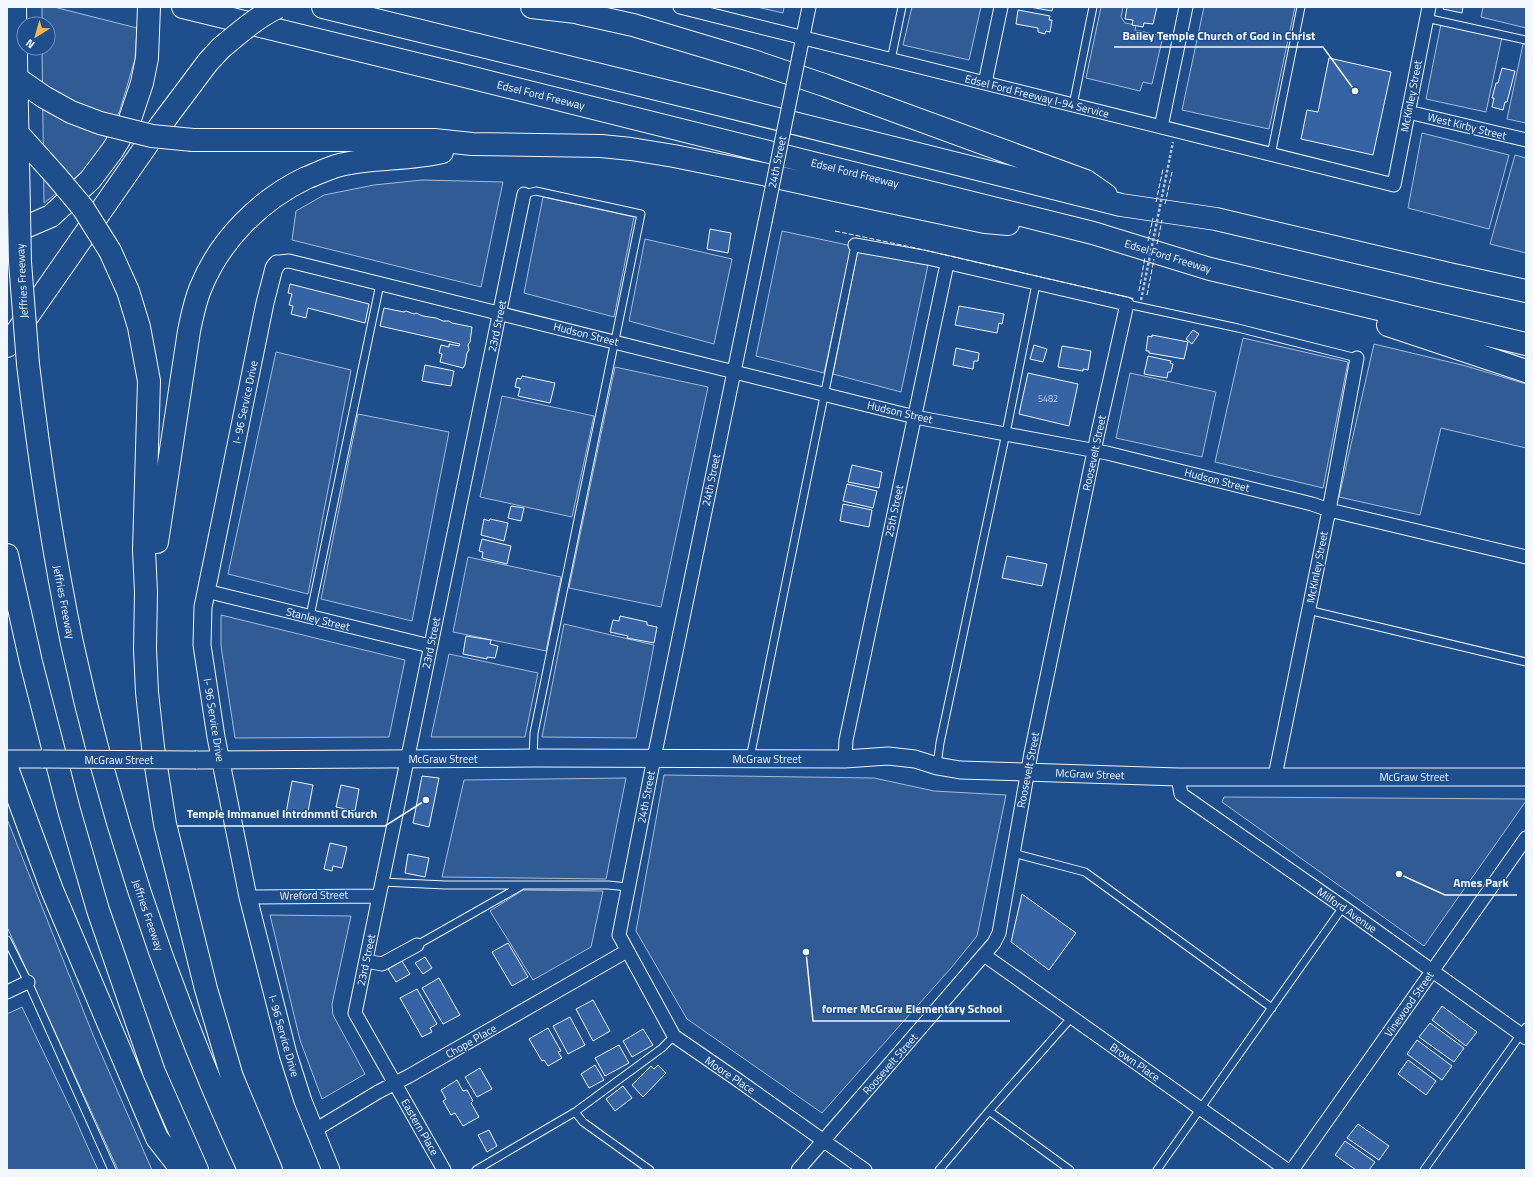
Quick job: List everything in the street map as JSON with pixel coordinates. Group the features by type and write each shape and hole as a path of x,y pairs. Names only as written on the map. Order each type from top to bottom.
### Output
{"highway":[{"name":"Jeffries Freeway","path":"15,7 20,262 28,364 39,455 55,554 72,644 119,827 152,930 196,1045 249,1170"},
{"path":"7,235 51,216 90,180 112,151 128,125 142,83 147,58 149,7"},
{"name":"Edsel Ford Freeway","path":"183,7 476,78 1093,233 1210,269 1526,344"},
{"path":"7,346 160,126 208,62 221,48 246,27 278,7"},
{"path":"323,7 1121,205 1216,220 1449,274 1526,290"},
{"path":"532,7 571,10 633,25 750,60 824,85 1086,181 1121,205"},
{"path":"7,72 44,97 71,112 100,123 152,136 193,140 434,140 472,144 601,146 631,149 758,173 985,222 1093,233"},
{"path":"7,121 83,208 110,250 128,291 139,327 149,381 144,550 147,692 153,747 165,824 206,989 232,1077 271,1170"},
{"path":"146,592 156,552 193,310 201,288 219,254 245,221 288,186 338,165 368,160 430,154 472,144"},
{"path":"1210,269 1344,310 1526,371"},
{"path":"1449,274 1526,276"},
{"path":"7,555 31,662 69,810 98,910 154,1072 197,1170"},
{"path":"7,768 52,890 157,1138 182,1170"}],"street":[{"name":"Edsel Ford Freeway I-94 Service","path":"683,7 1394,185"},
{"name":"24th Street","path":"627,951 619,934 628,887 809,7"},
{"path":"985,83 1001,7"},
{"path":"1161,127 1186,7"},
{"name":"McKinley Street","path":"1394,185 1428,12"},
{"name":"West Kirby Street","path":"1408,112 1526,140"},
{"name":"23rd Street","path":"395,1083 355,1013 524,194"},
{"path":"855,245 928,258 947,264 1126,304"},
{"name":"Hudson Street","path":"277,264 280,262 289,261 916,417 1094,450 1312,504 1329,510 1526,557"},
{"name":"I- 96 Service Drive","path":"277,264 274,268 265,303 206,591 203,607 202,645 220,760 248,897 288,1054 331,1170"},
{"name":"25th Street","path":"845,759 846,740 910,433 916,417 947,264"},
{"name":"Roosevelt Street","path":"798,1170 994,944 999,934 1028,771 1094,450 1126,304"},
{"name":"McKinley Street","path":"1275,776 1329,510 1357,358"},
{"name":"Stanley Street","path":"206,591 430,646"},
{"name":"McGraw Street","path":"7,759 845,759 888,756 915,759 937,766 960,770 1178,777 1526,777"},
{"name":"Milford Avenue","path":"1178,777 1181,794 1524,1033"},
{"name":"Vinewood Street","path":"1292,1170 1526,838"},
{"name":"Wreford Street","path":"248,897 379,896"},
{"path":"366,961 382,964 417,945"},
{"name":"Moore Place","path":"627,951 674,1036 865,1170"},
{"name":"Chope Place","path":"315,1130 378,1092 627,951"},
{"name":"Brown Place","path":"984,955 1287,1170"},
{"path":"7,992 28,982"},
{"name":"Eastern Place","path":"395,1083 444,1170"}],"lane":[{"path":"891,60 902,7"},
{"path":"1073,105 1093,7"},
{"path":"1271,155 1301,7"},
{"path":"1428,12 1526,40"},
{"path":"524,194 536,191 641,214 534,732 533,758"},
{"path":"750,758 855,245"},
{"path":"310,616 380,284"},
{"path":"937,766 940,743 1036,284"},
{"path":"1126,304 1238,328 1357,358"},
{"path":"1308,610 1526,662"},
{"path":"1013,853 1085,872 1272,1008"},
{"path":"382,882 523,886 608,885 628,887"},
{"path":"417,945 523,886"},
{"path":"1158,1170 1343,907"},
{"path":"7,940 28,982 112,1170"},
{"path":"939,1170 1072,1017"},
{"path":"1424,1170 1524,1033"},
{"path":"476,1170 576,1112 662,1048 674,1036"},
{"path":"989,1111 1070,1170"},
{"path":"576,1112 583,1122 650,1170"}],"path":[{"path":"1141,300 1173,142"}],"shaded area":[{"path":"42,7 54,7 137,28 135,59 120,110 106,140 86,168 75,179 44,203 42,56 56,56 56,16 42,16"},
{"path":"757,7 784,7 783,13"},
{"path":"912,7 981,7 969,60 903,45"},
{"path":"1101,7 1123,7 1121,17 1125,23 1136,25 1135,30 1163,36 1152,84 1143,82 1140,91 1086,78"},
{"path":"1204,7 1295,7 1269,129 1182,110"},
{"path":"1483,7 1526,7 1526,28 1481,17"},
{"path":"1441,24 1502,37 1486,112 1426,99"},
{"path":"1523,44 1526,44 1526,123 1507,119"},
{"path":"1422,133 1509,155 1489,229 1408,208"},
{"path":"1515,155 1526,158 1526,253 1490,244"},
{"path":"422,180 503,182 481,287 292,240 296,211 324,195 374,185"},
{"path":"543,197 634,217 614,317 524,293"},
{"path":"782,231 852,246 824,373 756,356"},
{"path":"645,239 732,259 714,344 629,321"},
{"path":"858,250 928,265 901,392 833,374"},
{"path":"1243,338 1348,362 1323,488 1215,462"},
{"path":"1374,344 1466,366 1526,384 1526,448 1441,428 1420,515 1339,497"},
{"path":"276,352 351,370 308,594 228,574"},
{"path":"615,367 708,387 661,607 569,588"},
{"path":"1130,373 1216,392 1202,457 1116,438"},
{"path":"502,396 594,416 572,517 480,497"},
{"path":"358,414 449,432 412,621 321,599"},
{"path":"468,557 561,577 546,651 453,632"},
{"path":"221,615 405,660 389,737 235,738 221,646"},
{"path":"564,624 654,645 636,738 542,737"},
{"path":"449,654 538,673 525,737 431,737"},
{"path":"664,775 874,778 934,791 1006,795 977,936 951,968 822,1113 687,1019 636,931"},
{"path":"626,778 606,879 442,877 464,780"},
{"path":"1224,797 1526,799 1526,801 1424,946 1222,802"},
{"path":"7,819 93,1035 152,1170 118,1170 7,927"},
{"path":"523,890 603,891 591,947 533,980 490,911"},
{"path":"270,915 351,916 332,1004 333,1015 365,1074 322,1099 300,1040"},
{"path":"22,1007 98,1170 7,1170 7,1014"}],"building":[{"path":"1030,7 1053,7 1052,11"},
{"path":"1127,7 1157,7 1153,24 1144,23 1143,27 1132,25 1133,20 1125,19"},
{"path":"1444,7 1463,7 1462,13 1443,9"},
{"path":"1018,10 1050,16 1049,20 1052,20 1050,32 1046,31 1045,34 1038,32 1038,28 1016,24"},
{"path":"1329,58 1391,72 1373,155 1301,139 1307,110 1318,112"},
{"path":"1502,68 1515,71 1507,102 1505,102 1503,110 1492,107 1494,98 1492,98"},
{"path":"710,229 731,233 728,253 707,249"},
{"path":"290,284 369,304 365,323 308,308 306,318 291,314 293,306 289,305 292,294 288,293"},
{"path":"959,306 1004,314 1002,324 999,323 997,333 955,325"},
{"path":"384,308 404,312 406,311 414,314 416,313 443,321 449,321 472,327 470,342 468,345 469,350 463,368 440,362 442,354 439,353 441,345 449,347 449,344 459,346 460,344 380,326"},
{"path":"1193,330 1199,334 1192,344 1186,339"},
{"path":"1152,335 1188,342 1184,359 1149,353 1149,351 1146,351 1148,336 1152,337"},
{"path":"1034,345 1047,349 1043,362 1030,359"},
{"path":"1062,346 1091,351 1088,370 1083,369 1083,371 1058,367"},
{"path":"956,348 979,353 978,361 974,361 973,369 953,365"},
{"path":"1148,356 1171,361 1170,363 1173,364 1171,372 1168,372 1167,378 1144,374"},
{"path":"425,365 454,371 451,386 422,381"},
{"path":"1028,373 1078,384 1069,426 1019,414"},
{"path":"522,376 555,383 550,403 518,396 520,388 515,387 517,378 521,379"},
{"path":"852,465 882,472 879,488 848,482"},
{"path":"847,484 877,491 873,508 843,501"},
{"path":"843,504 872,510 869,527 840,521"},
{"path":"511,506 524,508 521,521 508,518"},
{"path":"484,519 508,523 504,541 481,535"},
{"path":"482,539 511,546 507,564 482,558 483,552 479,551"},
{"path":"1007,556 1047,564 1042,586 1002,578"},
{"path":"620,616 647,622 647,625 657,627 654,643 627,638 628,636 610,632 613,620 619,621"},
{"path":"466,636 491,640 490,644 498,646 495,658 487,657 487,659 463,654"},
{"path":"422,776 439,778 429,827 413,823"},
{"path":"292,781 313,785 307,817 286,813"},
{"path":"341,785 359,789 355,811 336,807"},
{"path":"330,843 347,847 342,868 333,866 332,871 324,869"},
{"path":"408,854 429,858 425,877 405,873"},
{"path":"1022,894 1076,933 1049,970 1011,942"},
{"path":"508,943 528,977 512,986 492,952"},
{"path":"425,957 432,968 423,974 415,963"},
{"path":"402,961 410,974 396,982 388,969"},
{"path":"439,978 460,1015 443,1024 422,988"},
{"path":"417,989 437,1024 430,1028 432,1032 422,1037 400,998"},
{"path":"593,1000 610,1031 593,1041 576,1009"},
{"path":"1442,1006 1477,1032 1466,1046 1432,1020"},
{"path":"570,1017 585,1045 568,1054 553,1026"},
{"path":"1430,1023 1464,1048 1454,1062 1419,1037"},
{"path":"548,1028 561,1051 558,1052 562,1058 548,1066 544,1060 542,1061 529,1039"},
{"path":"643,1029 653,1045 632,1057 623,1041"},
{"path":"1417,1040 1452,1066 1442,1080 1407,1054"},
{"path":"619,1045 629,1063 605,1076 595,1058"},
{"path":"1408,1060 1436,1081 1426,1095 1398,1074"},
{"path":"595,1065 604,1080 589,1088 581,1074"},
{"path":"658,1065 666,1073 643,1097 632,1085 651,1066 654,1069"},
{"path":"480,1068 492,1089 477,1097 465,1077"},
{"path":"457,1080 463,1091 467,1090 473,1101 471,1103 479,1117 463,1126 455,1113 451,1115 443,1101 446,1099 441,1090"},
{"path":"623,1086 632,1098 615,1111 606,1099"},
{"path":"1358,1124 1389,1146 1379,1160 1347,1138"},
{"path":"489,1130 497,1146 487,1152 478,1135"},
{"path":"1345,1141 1375,1162 1369,1170 1356,1170 1335,1155"}],"fence":[{"path":"1156,202 1163,169"},
{"path":"1165,204 1172,172"},
{"path":"1148,241 1153,218"},
{"path":"1157,244 1162,220"},
{"path":"835,231 1135,299"},
{"path":"1139,291 1145,257"},
{"path":"1147,295 1154,259"}],"place":[{"name":"Bailey Temple Church of God in Christ","path":"1355,91"},
{"name":"Temple Immanuel Intrdnmntl Church","path":"426,800"},
{"name":"Ames Park","path":"1399,874"},
{"name":"former McGraw Elementary School","path":"806,952"}]}
